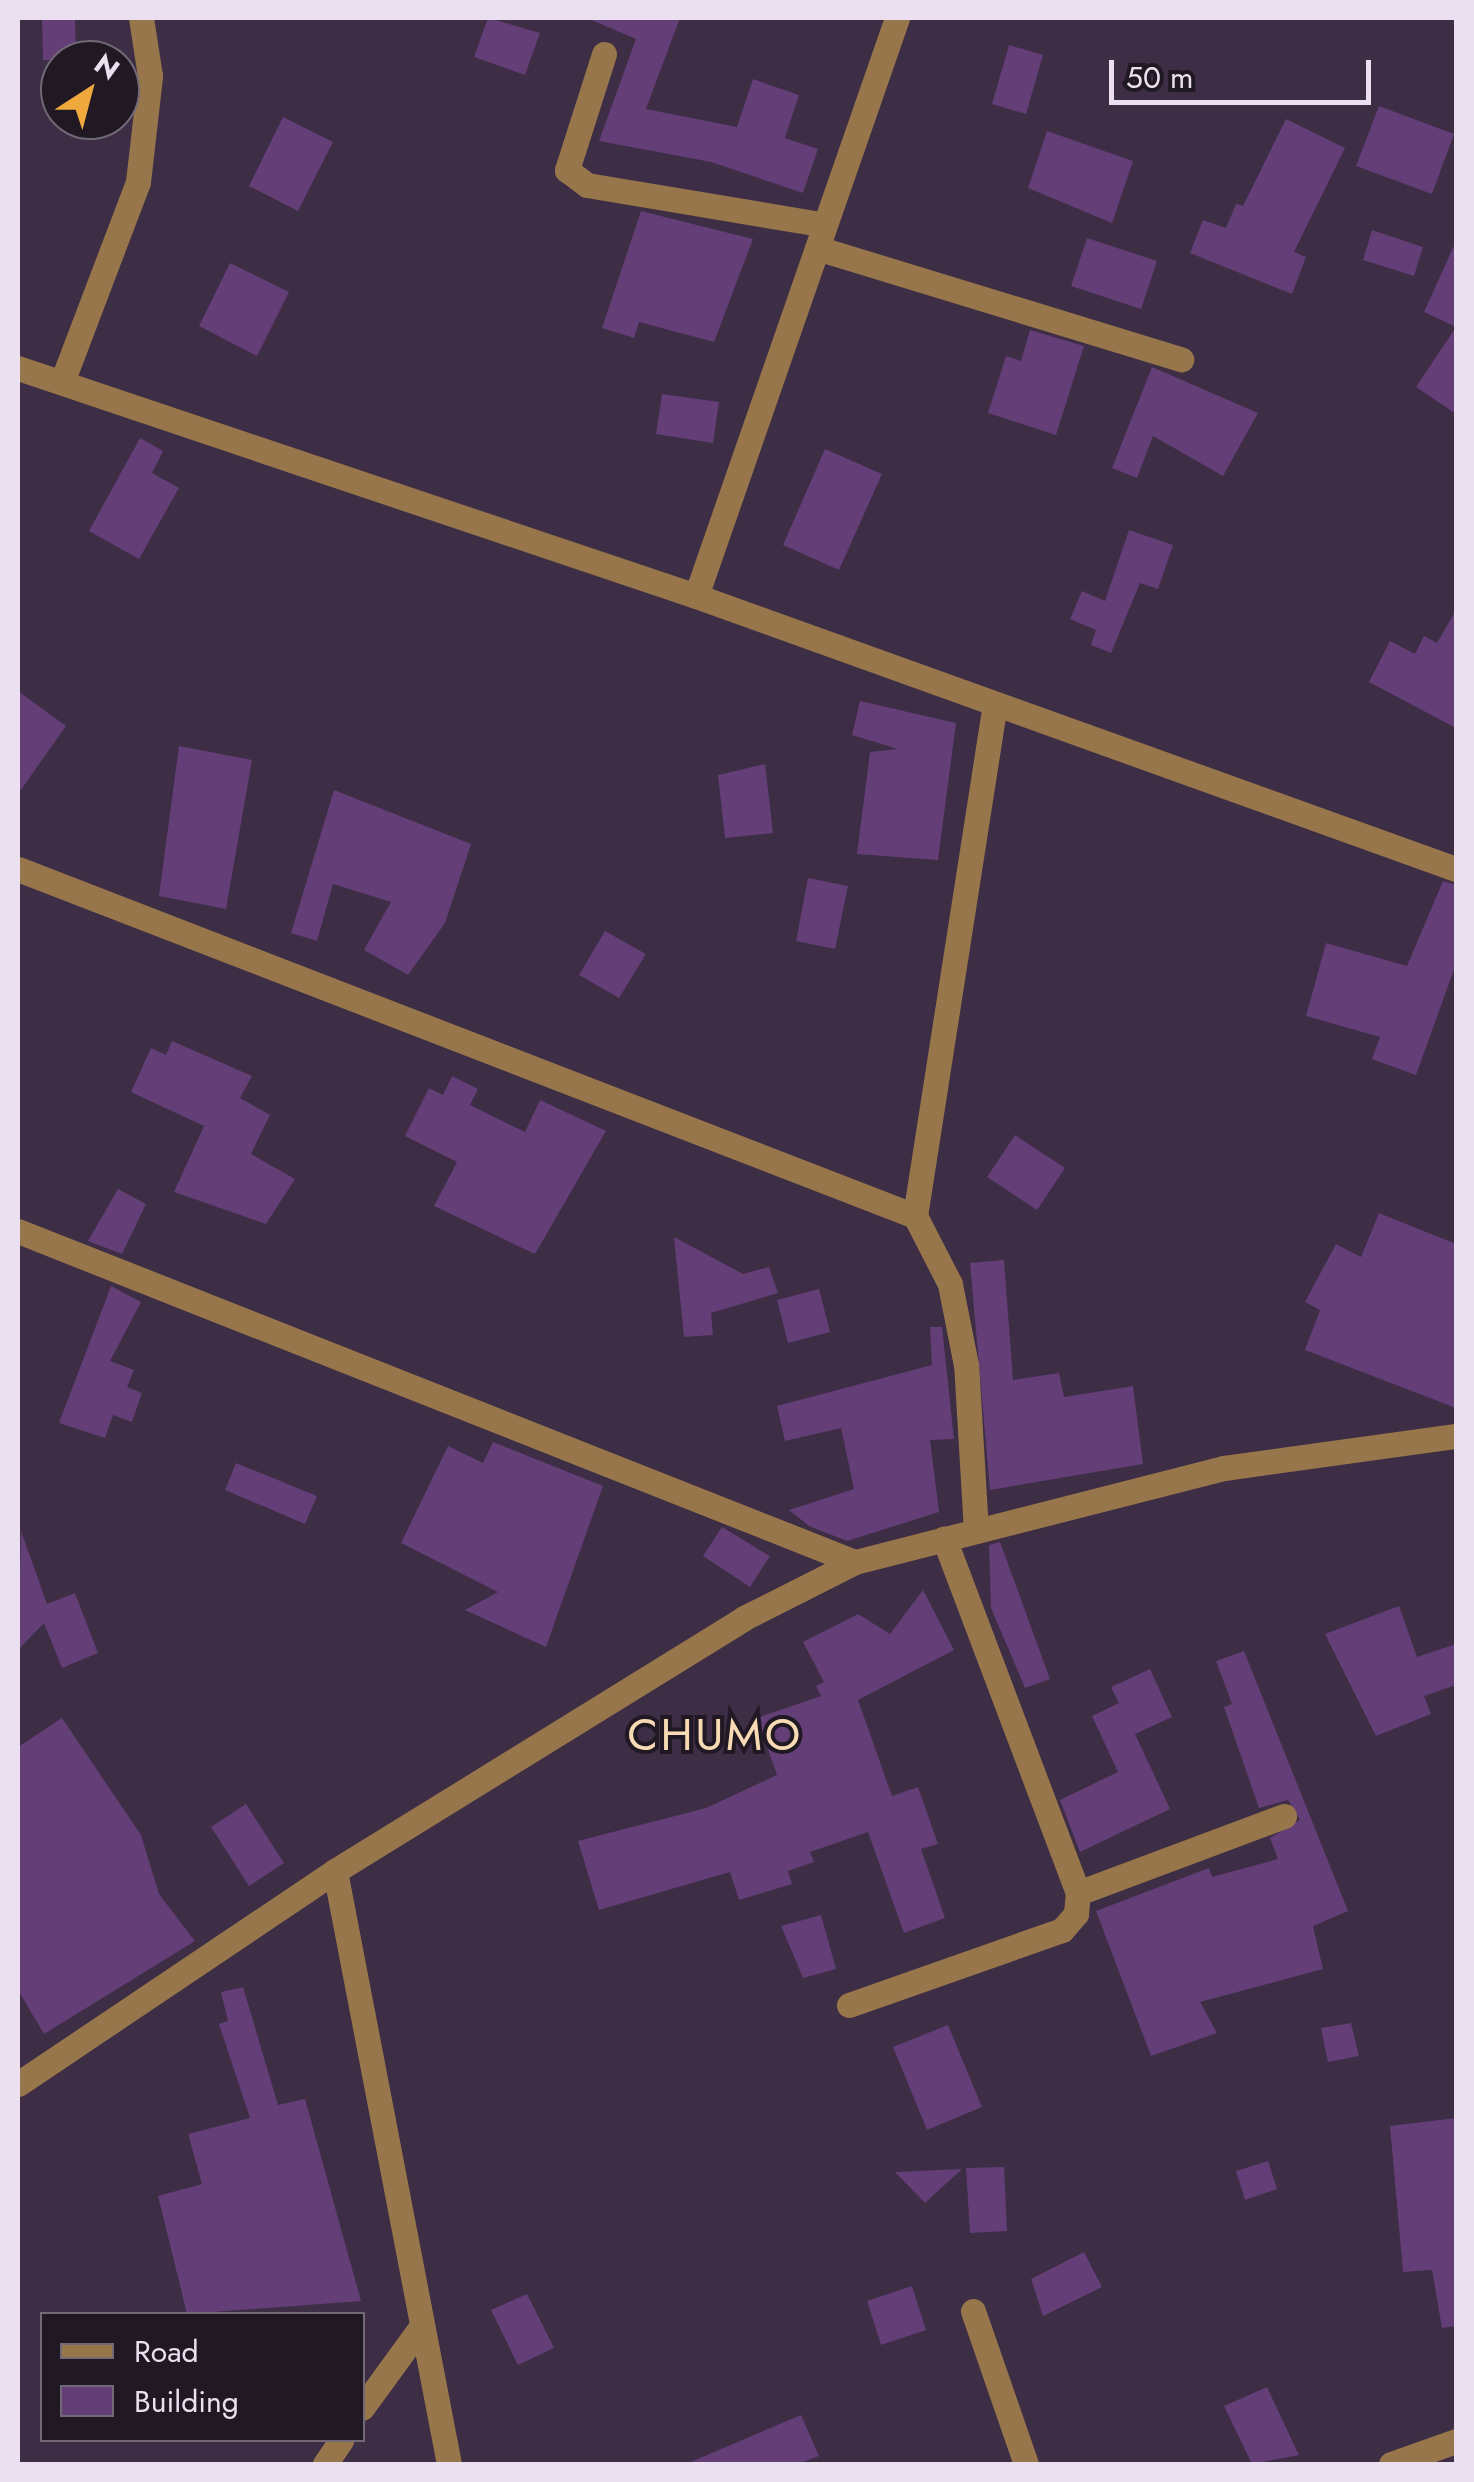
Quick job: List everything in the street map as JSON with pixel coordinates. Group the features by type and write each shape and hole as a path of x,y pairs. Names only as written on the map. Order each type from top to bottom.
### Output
{"street":[{"path":"62,382 138,182 150,76 142,18"},
{"path":"696,596 897,18"},
{"path":"604,54 567,170 587,185 821,236 1181,360"},
{"path":"18,368 696,596 994,710 1456,868"},
{"path":"976,1530 966,1365 950,1284 915,1216 994,710"},
{"path":"18,869 915,1216"},
{"path":"18,1231 855,1562"},
{"path":"18,2083 335,1871 744,1618 855,1562 1224,1468 1456,1436"},
{"path":"849,2005 1062,1930 1078,1893 944,1539"},
{"path":"1078,1893 1284,1816"},
{"path":"335,1871 449,2464"},
{"path":"974,2311 1026,2464"},
{"path":"365,2404 422,2327"},
{"path":"1391,2464 1456,2440"},
{"path":"325,2464 341,2442"}],"building":[{"path":"42,18 75,18 76,40 43,40"},
{"path":"488,18 540,33 525,75 474,57"},
{"path":"587,18 680,18 646,109 737,127 753,79 799,95 785,138 818,149 803,193 711,162 599,141 636,39"},
{"path":"1009,45 1043,55 1026,114 992,104"},
{"path":"1379,106 1454,134 1432,194 1356,166"},
{"path":"283,117 333,142 298,211 249,186"},
{"path":"1286,119 1345,148 1294,252 1306,257 1292,294 1190,253 1203,220 1226,228 1236,204 1243,206"},
{"path":"1047,131 1133,161 1112,223 1028,188"},
{"path":"641,211 753,239 714,342 639,322 634,338 602,328"},
{"path":"1372,230 1423,247 1414,276 1363,260"},
{"path":"1087,238 1157,261 1141,309 1071,286"},
{"path":"1456,241 1456,327 1424,312"},
{"path":"230,263 289,292 257,356 199,326"},
{"path":"1456,327 1456,414 1416,387"},
{"path":"1030,330 1084,346 1056,435 988,413 1006,356 1021,361"},
{"path":"1152,367 1258,413 1223,476 1153,436 1137,478 1112,468"},
{"path":"662,394 719,402 713,443 656,434"},
{"path":"140,438 163,451 152,473 179,488 139,559 89,531"},
{"path":"825,449 882,474 839,570 783,545"},
{"path":"1129,530 1173,545 1158,589 1140,583 1111,653 1091,645 1096,630 1070,619 1082,591 1105,601"},
{"path":"1456,610 1456,728 1369,682 1390,641 1415,654 1424,636 1437,643"},
{"path":"18,691 66,726 18,794"},
{"path":"860,701 956,723 938,860 857,854 870,752 898,749 852,735"},
{"path":"179,746 252,760 226,909 159,896"},
{"path":"765,764 773,833 725,838 718,775"},
{"path":"334,790 471,844 445,923 408,975 364,950 391,902 333,884 317,941 291,933"},
{"path":"808,878 848,886 835,949 796,941"},
{"path":"1443,881 1456,885 1456,964 1416,1075 1372,1059 1380,1037 1306,1016 1326,943 1407,966"},
{"path":"605,931 646,954 619,998 579,975"},
{"path":"172,1041 252,1076 240,1098 270,1115 251,1154 295,1179 266,1224 174,1192 204,1126 131,1092 151,1048 166,1055"},
{"path":"452,1076 478,1089 470,1105 525,1132 540,1100 606,1131 535,1254 434,1206 457,1162 405,1136 429,1088 443,1095"},
{"path":"1015,1135 1065,1168 1037,1210 987,1177"},
{"path":"118,1189 146,1204 122,1254 88,1241"},
{"path":"1379,1213 1456,1244 1456,1408 1305,1350 1320,1310 1305,1302 1336,1244 1361,1257"},
{"path":"674,1237 743,1274 769,1267 778,1293 711,1313 713,1335 684,1337"},
{"path":"1004,1260 1013,1380 1059,1373 1064,1397 1133,1386 1143,1464 990,1490 970,1263"},
{"path":"111,1286 141,1302 110,1361 134,1370 127,1387 142,1393 132,1422 113,1415 105,1438 59,1423"},
{"path":"819,1289 830,1332 788,1343 777,1300"},
{"path":"930,1327 942,1327 954,1439 930,1440 939,1512 847,1541 809,1526 789,1510 854,1489 841,1428 785,1441 777,1406 932,1365"},
{"path":"493,1442 603,1486 546,1647 465,1610 498,1592 401,1543 448,1446 483,1463"},
{"path":"236,1463 317,1496 305,1524 225,1490"},
{"path":"722,1527 770,1556 750,1587 703,1556"},
{"path":"21,1531 47,1604 75,1593 98,1653 62,1668 44,1623 18,1650"},
{"path":"1000,1542 1050,1679 1025,1688 991,1608 989,1545"},
{"path":"923,1590 954,1650 858,1700 892,1796 918,1787 938,1844 921,1849 945,1918 904,1933 868,1832 810,1852 814,1862 788,1871 792,1884 739,1900 730,1872 599,1910 578,1841 706,1808 777,1775 757,1718 821,1696 816,1686 824,1682 803,1642 858,1614 890,1634"},
{"path":"1399,1606 1417,1657 1456,1644 1456,1685 1424,1696 1431,1714 1376,1736 1325,1634"},
{"path":"1244,1651 1348,1911 1313,1926 1323,1969 1200,2002 1217,2033 1151,2056 1096,1911 1209,1868 1212,1877 1278,1859 1270,1838 1300,1820 1288,1800 1259,1808 1224,1707 1232,1704 1216,1661"},
{"path":"1150,1669 1172,1717 1135,1734 1170,1809 1080,1852 1060,1800 1118,1772 1092,1716 1119,1703 1111,1687"},
{"path":"62,1718 141,1835 159,1894 195,1941 44,2034 18,1990 18,1747"},
{"path":"246,1804 284,1863 249,1886 211,1827"},
{"path":"821,1915 836,1969 803,1978 781,1926"},
{"path":"243,1987 278,2105 305,2099 361,2301 187,2312 158,2196 202,2184 188,2134 250,2118 219,2024 228,2021 221,1992"},
{"path":"1351,2023 1359,2056 1328,2062 1321,2028"},
{"path":"948,2025 982,2107 927,2130 893,2047"},
{"path":"1456,2118 1456,2326 1442,2328 1432,2270 1403,2272 1390,2126"},
{"path":"1268,2161 1277,2189 1245,2200 1236,2171"},
{"path":"1004,2167 1007,2231 970,2233 966,2168"},
{"path":"962,2169 925,2203 895,2172"},
{"path":"1084,2252 1102,2287 1043,2316 1031,2279"},
{"path":"912,2286 926,2330 881,2345 867,2301"},
{"path":"527,2294 554,2348 518,2365 491,2310"},
{"path":"1267,2387 1299,2455 1252,2464 1224,2406"},
{"path":"801,2415 819,2456 798,2464 686,2464"}],"district":[{"name":"CHUMO","path":"715,1735"}]}
